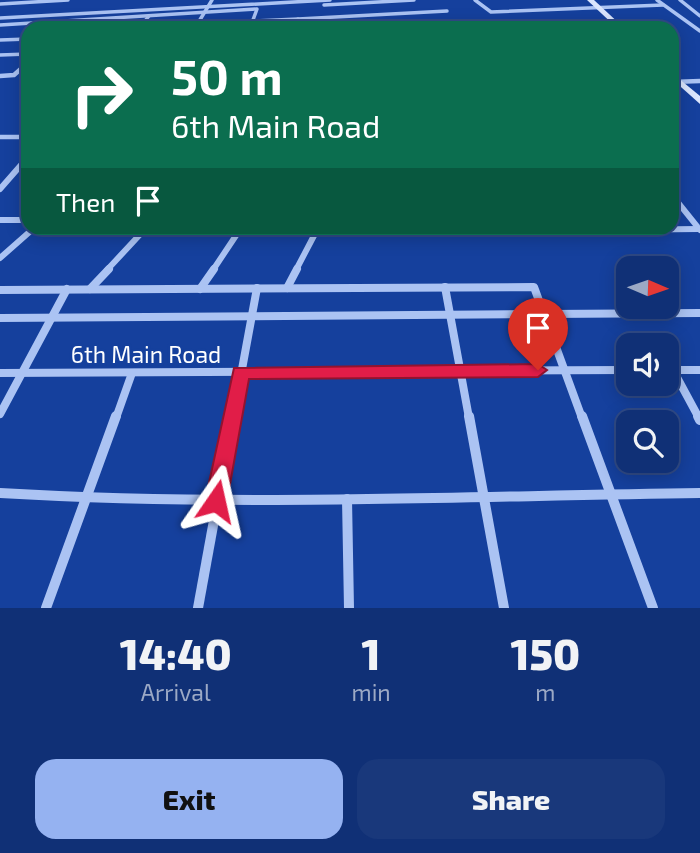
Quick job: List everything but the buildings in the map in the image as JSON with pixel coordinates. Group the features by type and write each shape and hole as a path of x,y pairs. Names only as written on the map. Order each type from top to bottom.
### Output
{"main road":[{"path":"593,3 613,21"},
{"path":"679,83 700,100"}],"street":[{"path":"0,4 68,0"},
{"path":"155,9 162,0"},
{"path":"199,21 212,0"},
{"path":"1,18 330,0"},
{"path":"66,21 414,0"},
{"path":"475,0 491,12 593,3 663,5"},
{"path":"627,0 634,5"},
{"path":"657,0 700,31"},
{"path":"680,0 700,16"},
{"path":"1,18 20,1"},
{"path":"257,9 253,20 447,11"},
{"path":"145,21 149,16"},
{"path":"0,25 21,24"},
{"path":"0,40 21,39"},
{"path":"0,55 21,54"},
{"path":"0,76 14,75 21,68"},
{"path":"679,80 700,82"},
{"path":"0,137 21,137"},
{"path":"0,189 3,182 21,164"},
{"path":"679,204 700,230"},
{"path":"0,220 21,220"},
{"path":"679,230 700,230"},
{"path":"0,258 26,235"},
{"path":"90,289 140,235"},
{"path":"201,289 237,235"},
{"path":"287,288 314,235"},
{"path":"445,287 458,371 503,608"},
{"path":"0,290 534,287 653,608"},
{"path":"198,608 257,288"},
{"path":"0,414 67,289"},
{"path":"0,318 700,313"},
{"name":"6th Main Road","path":"0,373 616,370"},
{"path":"679,370 700,370"},
{"path":"46,608 132,373"},
{"path":"679,385 700,420"},
{"path":"0,492 85,499 216,501 700,493"},
{"path":"347,499 349,608"}],"route":[{"path":"216,501 241,372 538,370"}]}
